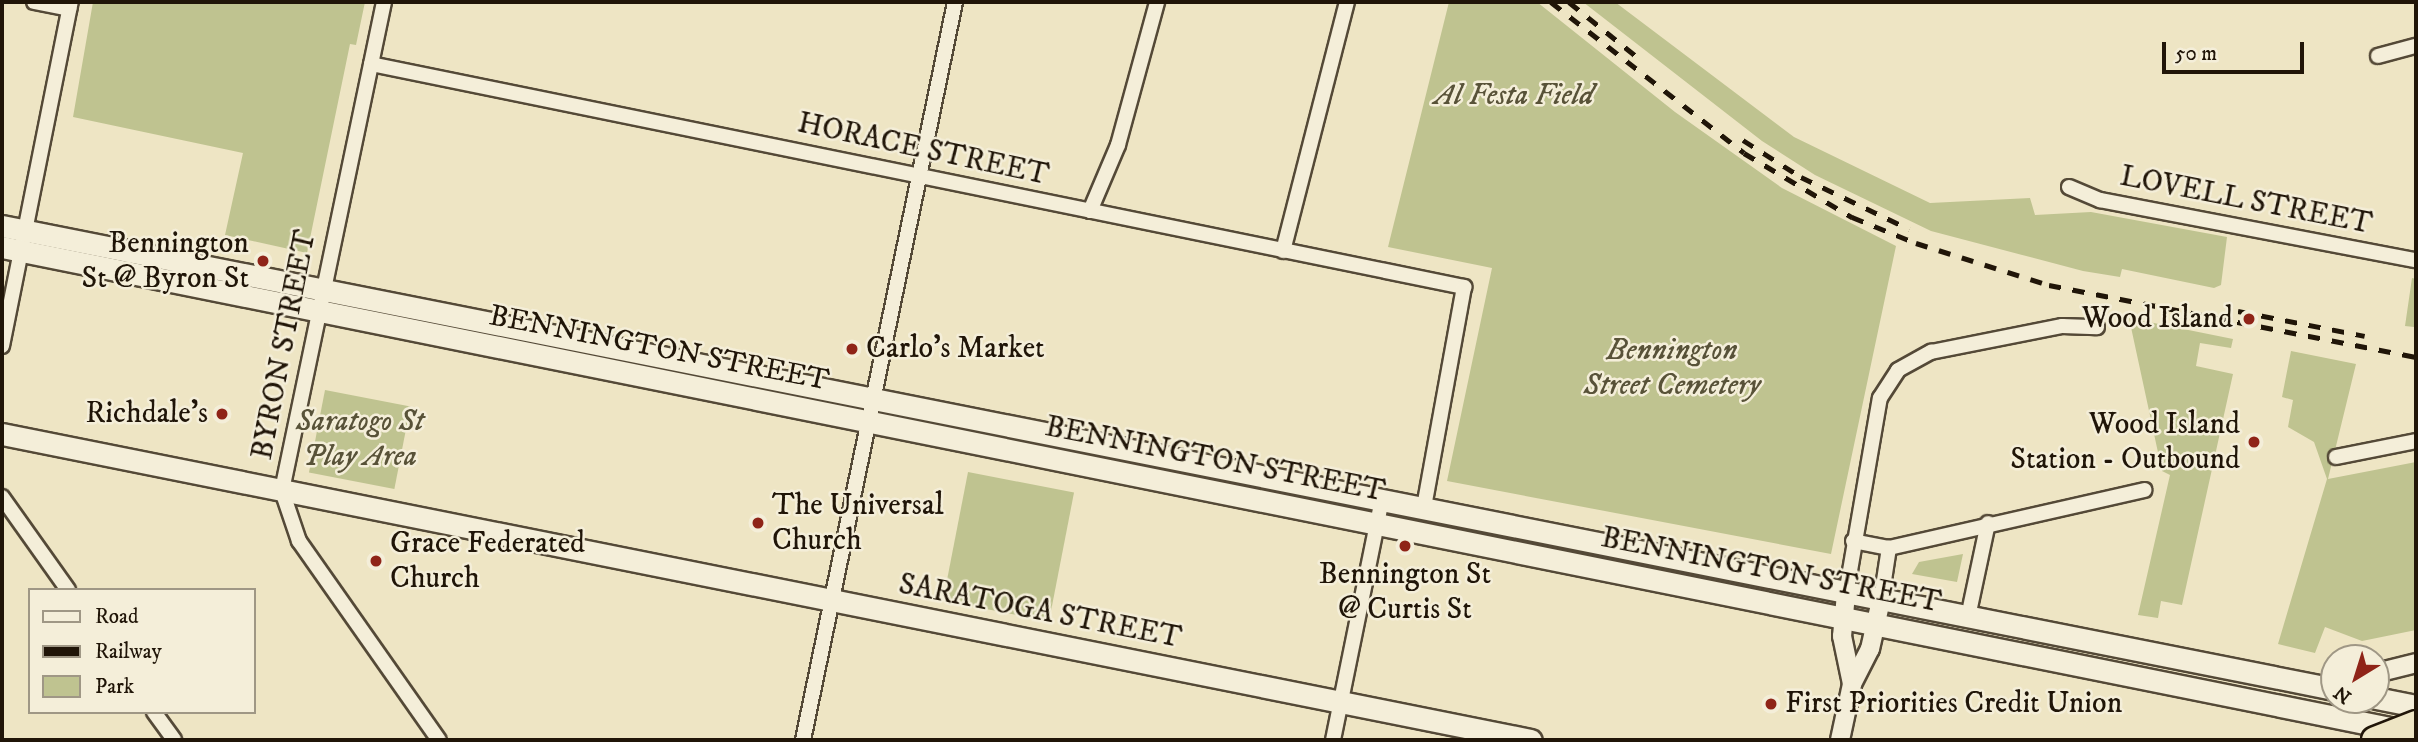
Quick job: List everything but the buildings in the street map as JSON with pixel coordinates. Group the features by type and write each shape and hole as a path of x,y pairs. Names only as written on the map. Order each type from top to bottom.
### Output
{"highway":[{"path":"2375,740 2416,724"}],"main road":[{"name":"BENNINGTON STREET","path":"2,226 16,243 318,310 2416,733"},
{"name":"BENNINGTON STREET","path":"16,243 322,288 1846,594 2320,684"},
{"name":"SARATOGA STREET","path":"2,435 1531,740"},
{"path":"2023,653 2027,628"},
{"path":"2390,701 2416,706"}],"street":[{"path":"2,346 16,243 70,5 34,2"},
{"name":"BYRON STREET","path":"384,2 322,288 282,491 299,541 439,740"},
{"path":"803,740 869,422 916,175 955,2"},
{"path":"1090,211 1118,145 1157,2"},
{"path":"1283,251 1347,2"},
{"path":"2378,56 2416,47"},
{"name":"HORACE STREET","path":"372,64 1464,287 1424,508"},
{"name":"LOVELL STREET","path":"2069,187 2100,200 2416,260"},
{"path":"1852,684 1842,636 1853,541 1880,398 1898,370 1931,352 2062,326 2097,327"},
{"path":"2336,457 2416,441"},
{"path":"1853,541 1889,548 1988,523 2144,490"},
{"path":"2,497 67,588"},
{"path":"1333,740 1382,500"},
{"path":"1968,617 1988,523"},
{"path":"1840,740 1852,684 1878,623 1889,548"},
{"path":"2390,670 2416,663"},
{"path":"156,714 174,740"}],"green space":[{"path":"93,2 365,2 356,45 350,44 307,253 225,235 243,153 73,117"},
{"name":"Bennington Street Cemetery","path":"1449,2 1537,2 1675,112 1782,188 1896,246 1831,554 1447,481 1492,268 1388,247"},
{"path":"1583,2 1615,2 1794,137 1930,203 2030,198 2035,215 2091,212 2227,237 2221,285 2214,288 2122,269 2120,277 2083,271 1931,231 1815,175 1762,141"},
{"path":"2412,278 2416,279 2416,337 2414,327 2405,326"},
{"path":"2129,318 2233,339 2231,348 2200,343 2196,366 2233,374 2182,605 2161,601 2158,618 2138,615 2170,475 2162,471"},
{"path":"2291,351 2356,364 2328,479 2416,462 2416,630 2362,641 2325,627 2315,653 2278,644 2327,479 2314,442 2288,427 2293,400 2282,397"},
{"name":"Saratogo St Play Area","path":"325,390 410,407 394,489 309,472"},
{"path":"968,472 1074,493 1049,621 943,601"},
{"path":"1963,554 1957,582 1912,574 1919,562"}],"railway":[{"path":"1551,2 1744,153 1852,217 1916,243 2049,285 2416,357"},
{"path":"1569,2 1641,60"},
{"path":"1743,140 1801,177 1909,229"},
{"path":"2238,311 2365,336"}],"place":[{"name":"Bennington St @ Byron St","path":"263,261"},
{"name":"Wood Island","path":"2249,319"},
{"name":"Carlo's Market","path":"852,349"},
{"name":"Richdale's","path":"222,414"},
{"name":"Wood Island Station - Outbound","path":"2254,442"},
{"name":"The Universal Church","path":"758,523"},
{"name":"Bennington St @ Curtis St","path":"1405,546"},
{"name":"Grace Federated Church","path":"376,561"},
{"name":"First Priorities Credit Union","path":"1771,704"}],"park label":[{"name":"Al Festa Field","path":"1514,96"}]}
